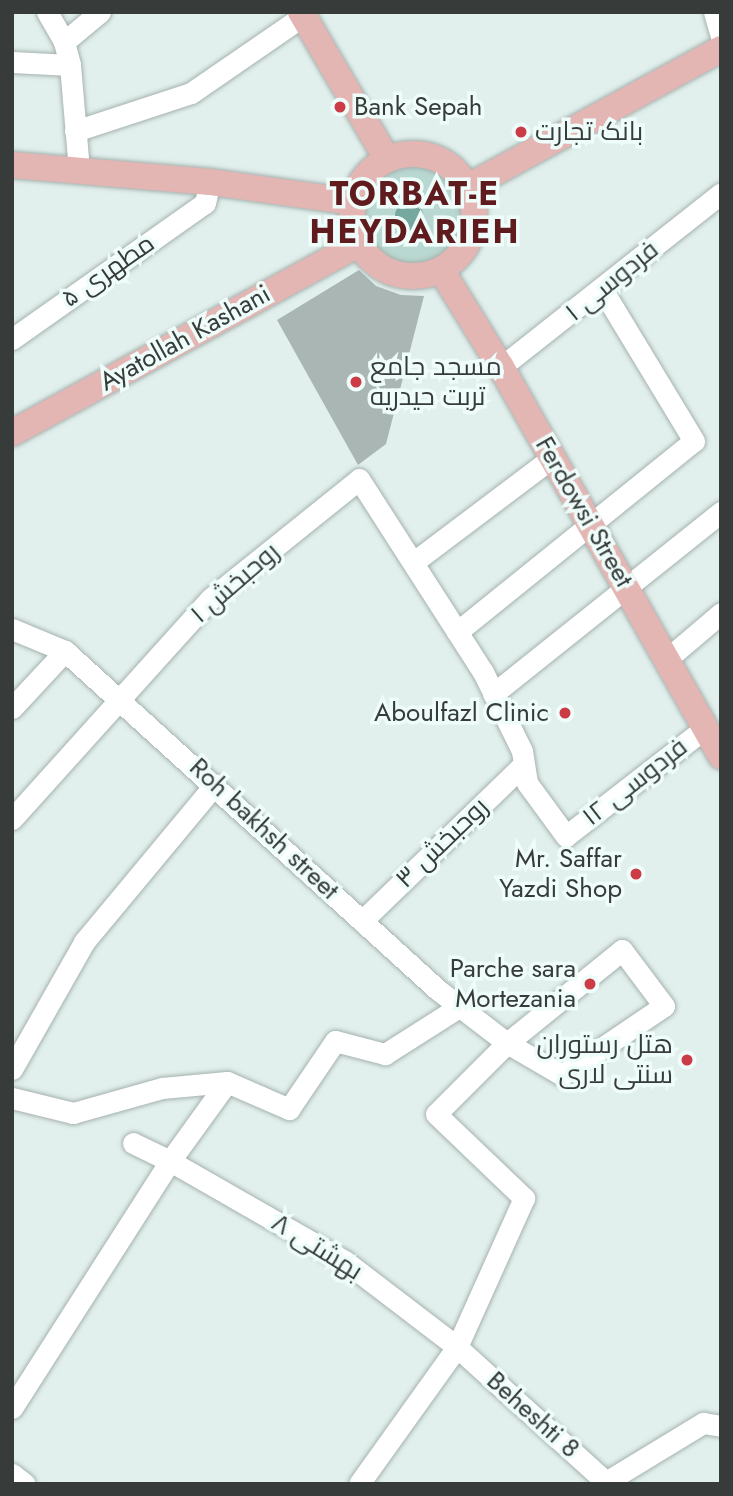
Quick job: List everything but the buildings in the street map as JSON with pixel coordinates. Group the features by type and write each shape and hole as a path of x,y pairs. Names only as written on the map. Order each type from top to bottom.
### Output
{"main road":[{"path":"302,14 387,159"},
{"path":"471,194 721,49"},
{"path":"471,194 721,66"},
{"path":"12,165 79,170 207,192 341,200 371,170 387,159 409,154 432,156 452,167 471,194 470,239 458,257 441,270 421,276 391,273 377,266 358,244 341,200"},
{"path":"332,256 344,228 341,200"},
{"name":"Ayatollah Kashani","path":"12,433 358,244"},
{"name":"Ferdowsi Street","path":"441,270 553,457 721,756"}],"street":[{"path":"47,12 64,42 69,65 79,170"},
{"path":"64,42 100,12"},
{"path":"714,12 721,37"},
{"path":"75,131 191,93 302,14"},
{"path":"12,62 69,65"},
{"name":"مطهری ۵","path":"12,339 207,192"},
{"name":"فردوسی ۱","path":"501,367 721,193"},
{"path":"457,632 694,441 602,289"},
{"path":"523,765 522,751 493,694 415,561 553,457"},
{"name":"روحبخش ۱","path":"12,819 210,599 359,479 415,561"},
{"path":"493,694 721,512"},
{"path":"667,659 721,613"},
{"name":"Roh bakhsh street","path":"12,629 65,651 120,696 362,921 459,1007 508,1044 562,1075 664,1006 622,950 508,1044"},
{"path":"12,708 65,651"},
{"name":"فردوسی ۱۲","path":"523,765 527,783 566,836 705,728"},
{"name":"روحبخش ۳","path":"362,921 523,765"},
{"path":"12,1069 84,942 215,784"},
{"path":"12,1098 73,1114 162,1088 228,1082 289,1109 335,1041 386,1054 459,1007"},
{"path":"359,1484 457,1346 524,1198 436,1114 508,1044"},
{"path":"12,1408 170,1161 228,1082"},
{"name":"بهشتی ۸","path":"133,1143 170,1161 346,1262 457,1346"},
{"name":"Beheshti 8","path":"457,1346 607,1483"},
{"path":"607,1483 703,1423 721,1426"},
{"path":"12,1474 25,1484"}],"shaded area":[{"path":"413,162 434,166 452,178 464,196 468,217 464,238 452,256 434,268 413,272 392,268 374,256 362,238 358,217 362,196 374,178 392,166"},
{"path":"409,202 419,206 423,216 419,226 409,230 399,226 395,216 399,206"}],"place":[{"name":"Bank Sepah","path":"340,107"},
{"name":"بانک تجارت","path":"521,132"},
{"name":"مسجد جامع تربت حیدریه","path":"356,382"},
{"name":"Aboulfazl Clinic","path":"565,713"},
{"name":"Mr. Saffar Yazdi Shop","path":"636,874"},
{"name":"Parche sara Mortezania","path":"590,984"},
{"name":"هتل رستوران سنتی لاری","path":"687,1060"}],"district":[{"name":"TORBAT-E HEYDARIEH","path":"415,213"}]}
